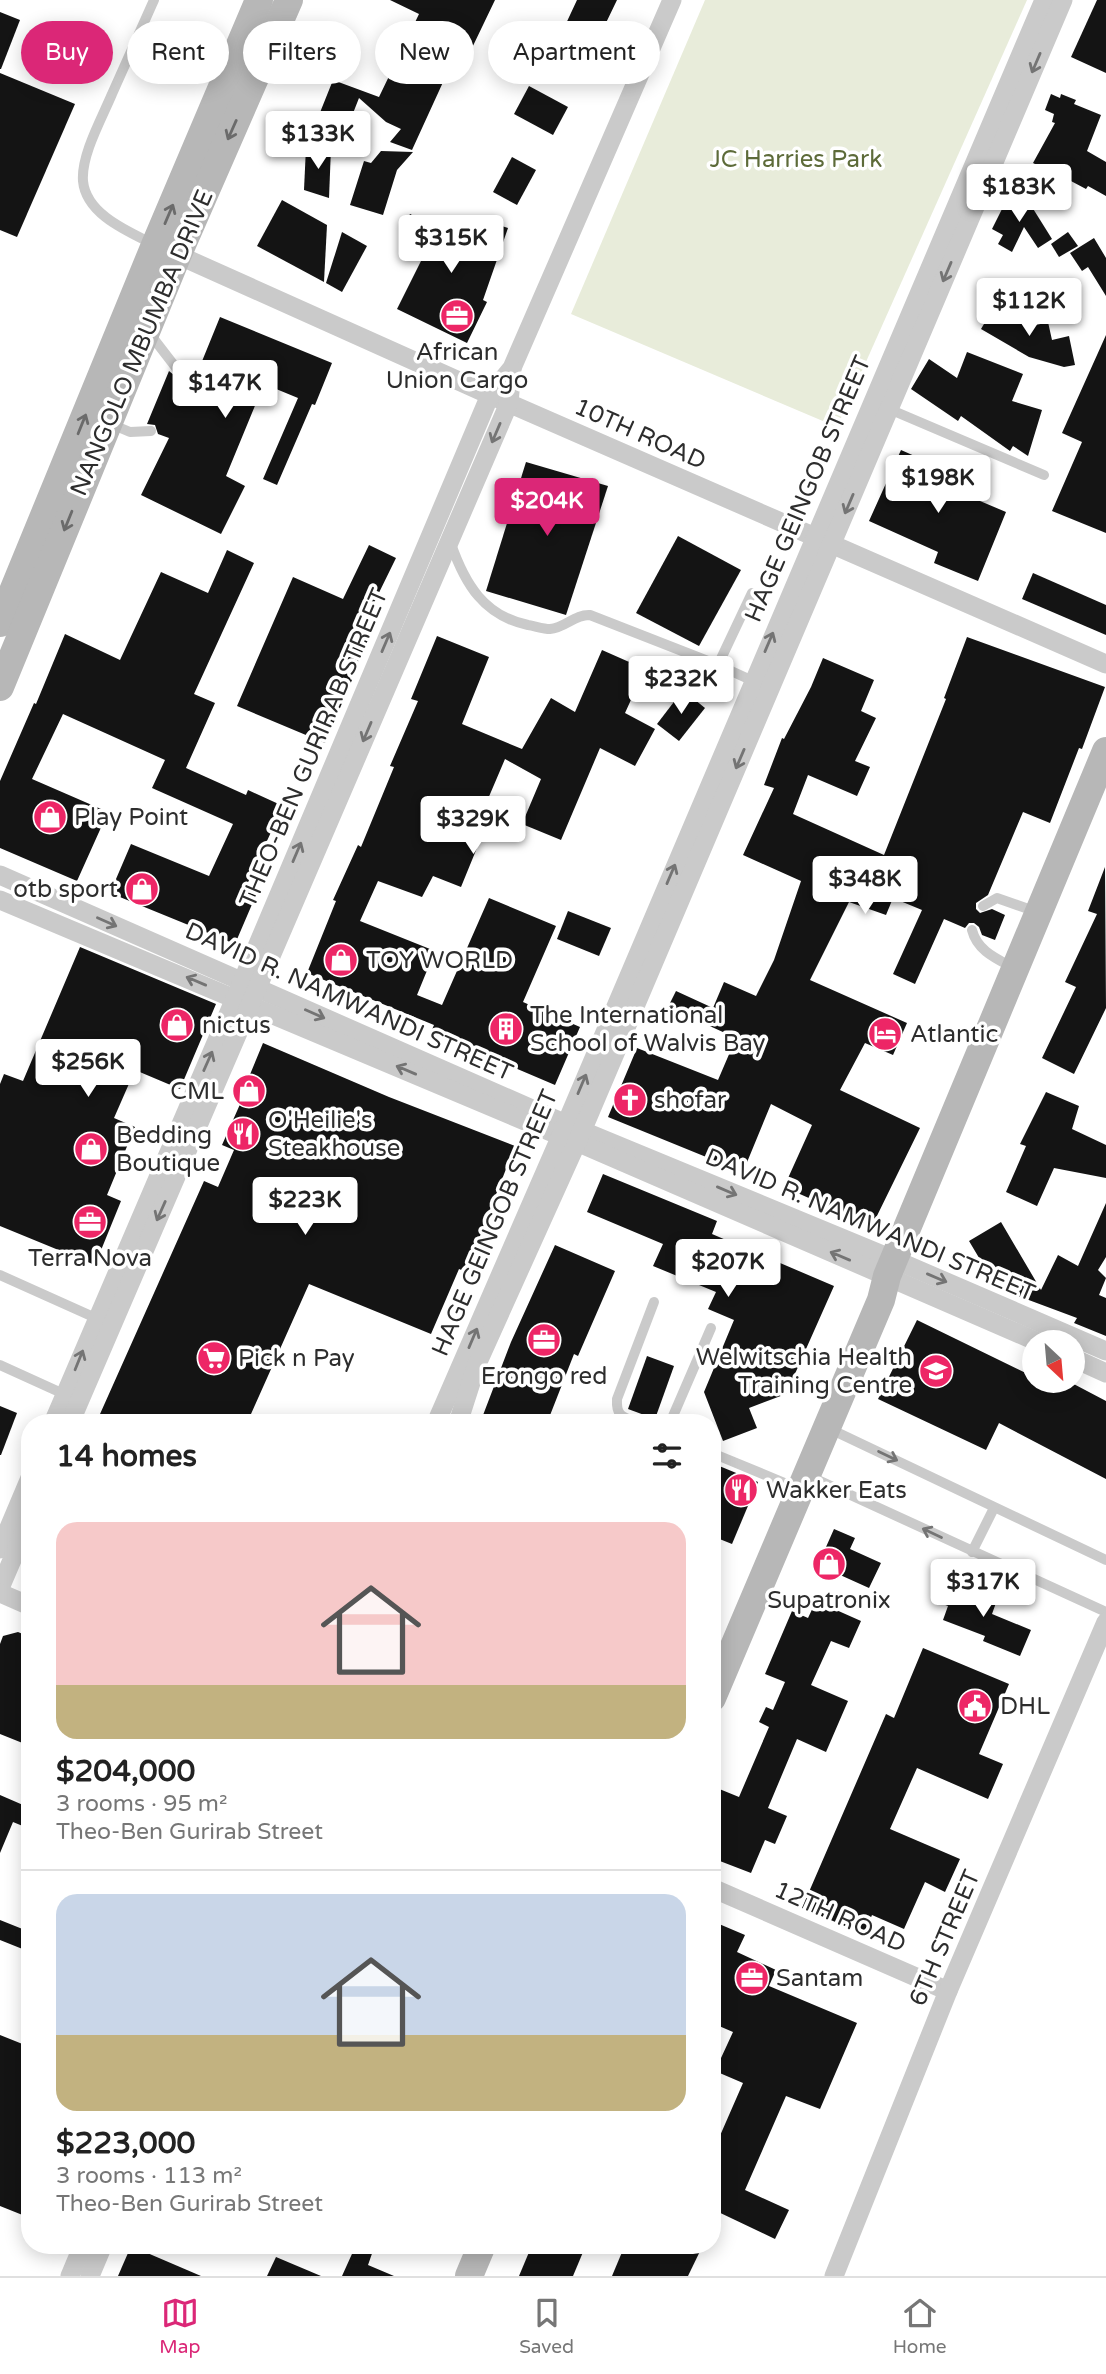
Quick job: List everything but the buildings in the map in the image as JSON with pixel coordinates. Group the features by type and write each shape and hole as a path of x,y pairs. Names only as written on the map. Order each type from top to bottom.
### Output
{"main road":[{"name":"NANGOLO MBUMBA DRIVE","path":"0,687 147,331 167,250 259,0"},
{"name":"NANGOLO MBUMBA DRIVE","path":"0,623 167,250 289,0"},
{"path":"894,1276 1015,969 1106,751"},
{"path":"721,1677 826,1427 1106,799"},
{"path":"469,2276 478,2254"}],"street":[{"name":"THEO-BEN GURIRAB STREET","path":"246,993 490,395 512,368 672,0"},
{"name":"HAGE GEINGOB STREET","path":"440,1414 571,1133 823,540 1044,0"},
{"name":"HAGE GEINGOB STREET","path":"461,1414 477,1364 753,681 889,409 1063,0"},
{"name":"10TH ROAD","path":"167,250 490,395 1106,664"},
{"name":"THEO-BEN GURIRAB STREET","path":"60,1414 72,1398 246,993 450,541 509,403 512,368"},
{"name":"DAVID R. NAMWANDI STREET","path":"0,875 246,993 571,1133 1022,1335"},
{"name":"DAVID R. NAMWANDI STREET","path":"0,900 246,993"},
{"name":"DAVID R. NAMWANDI STREET","path":"894,1276 1106,1351"},
{"path":"1085,1363 1106,1373"},
{"name":"THEO-BEN GURIRAB STREET","path":"71,1414 72,1398"},
{"path":"0,1549 21,1499"},
{"path":"21,1540 0,1591 21,1602"},
{"name":"6TH STREET","path":"834,2276 948,1991 1106,1622"},
{"name":"12TH ROAD","path":"721,1892 948,1991"},
{"path":"70,2276 79,2254"},
{"path":"90,2276 99,2254"}],"lane":[{"path":"154,0 93,139 85,164 83,182 100,214 117,226 167,250"},
{"path":"147,331 177,369"},
{"path":"889,409 1044,475"},
{"path":"108,424 130,432 151,431"},
{"path":"450,541 462,572 479,598 490,609 513,622 548,629 564,625 578,616 590,615 753,681"},
{"path":"718,665 752,593"},
{"path":"983,906 997,898 1039,913"},
{"path":"972,930 974,940 987,953 1015,969"},
{"path":"0,1275 104,1321"},
{"path":"620,1414 617,1399 654,1302"},
{"path":"674,1414 711,1328"},
{"path":"0,1365 72,1398"},
{"path":"826,1427 1106,1560"},
{"path":"721,1456 803,1482 972,1552 1106,1612"},
{"path":"972,1552 994,1508"}],"green space":[{"name":"JC Harries Park","path":"705,0 1027,0 837,427 571,314"}],"place":[{"name":"African Union Cargo","path":"457,316"},
{"name":"Play Point","path":"50,817"},
{"name":"otb sport","path":"142,889"},
{"name":"TOY WORLD","path":"341,960"},
{"name":"nictus","path":"177,1025"},
{"name":"The International School of Walvis Bay","path":"506,1029"},
{"name":"Atlantic","path":"885,1034"},
{"name":"CML","path":"249,1091"},
{"name":"shofar","path":"630,1100"},
{"name":"O'Heilie's Steakhouse","path":"243,1134"},
{"name":"Bedding Boutique","path":"91,1149"},
{"name":"Terra Nova","path":"90,1222"},
{"name":"Erongo red","path":"544,1340"},
{"name":"Pick n Pay","path":"214,1358"},
{"name":"Welwitschia Health Training Centre","path":"936,1371"},
{"name":"Wakker Eats","path":"741,1490"},
{"name":"Supatronix","path":"829,1564"},
{"name":"DHL","path":"975,1706"},
{"name":"Santam","path":"752,1978"}]}
